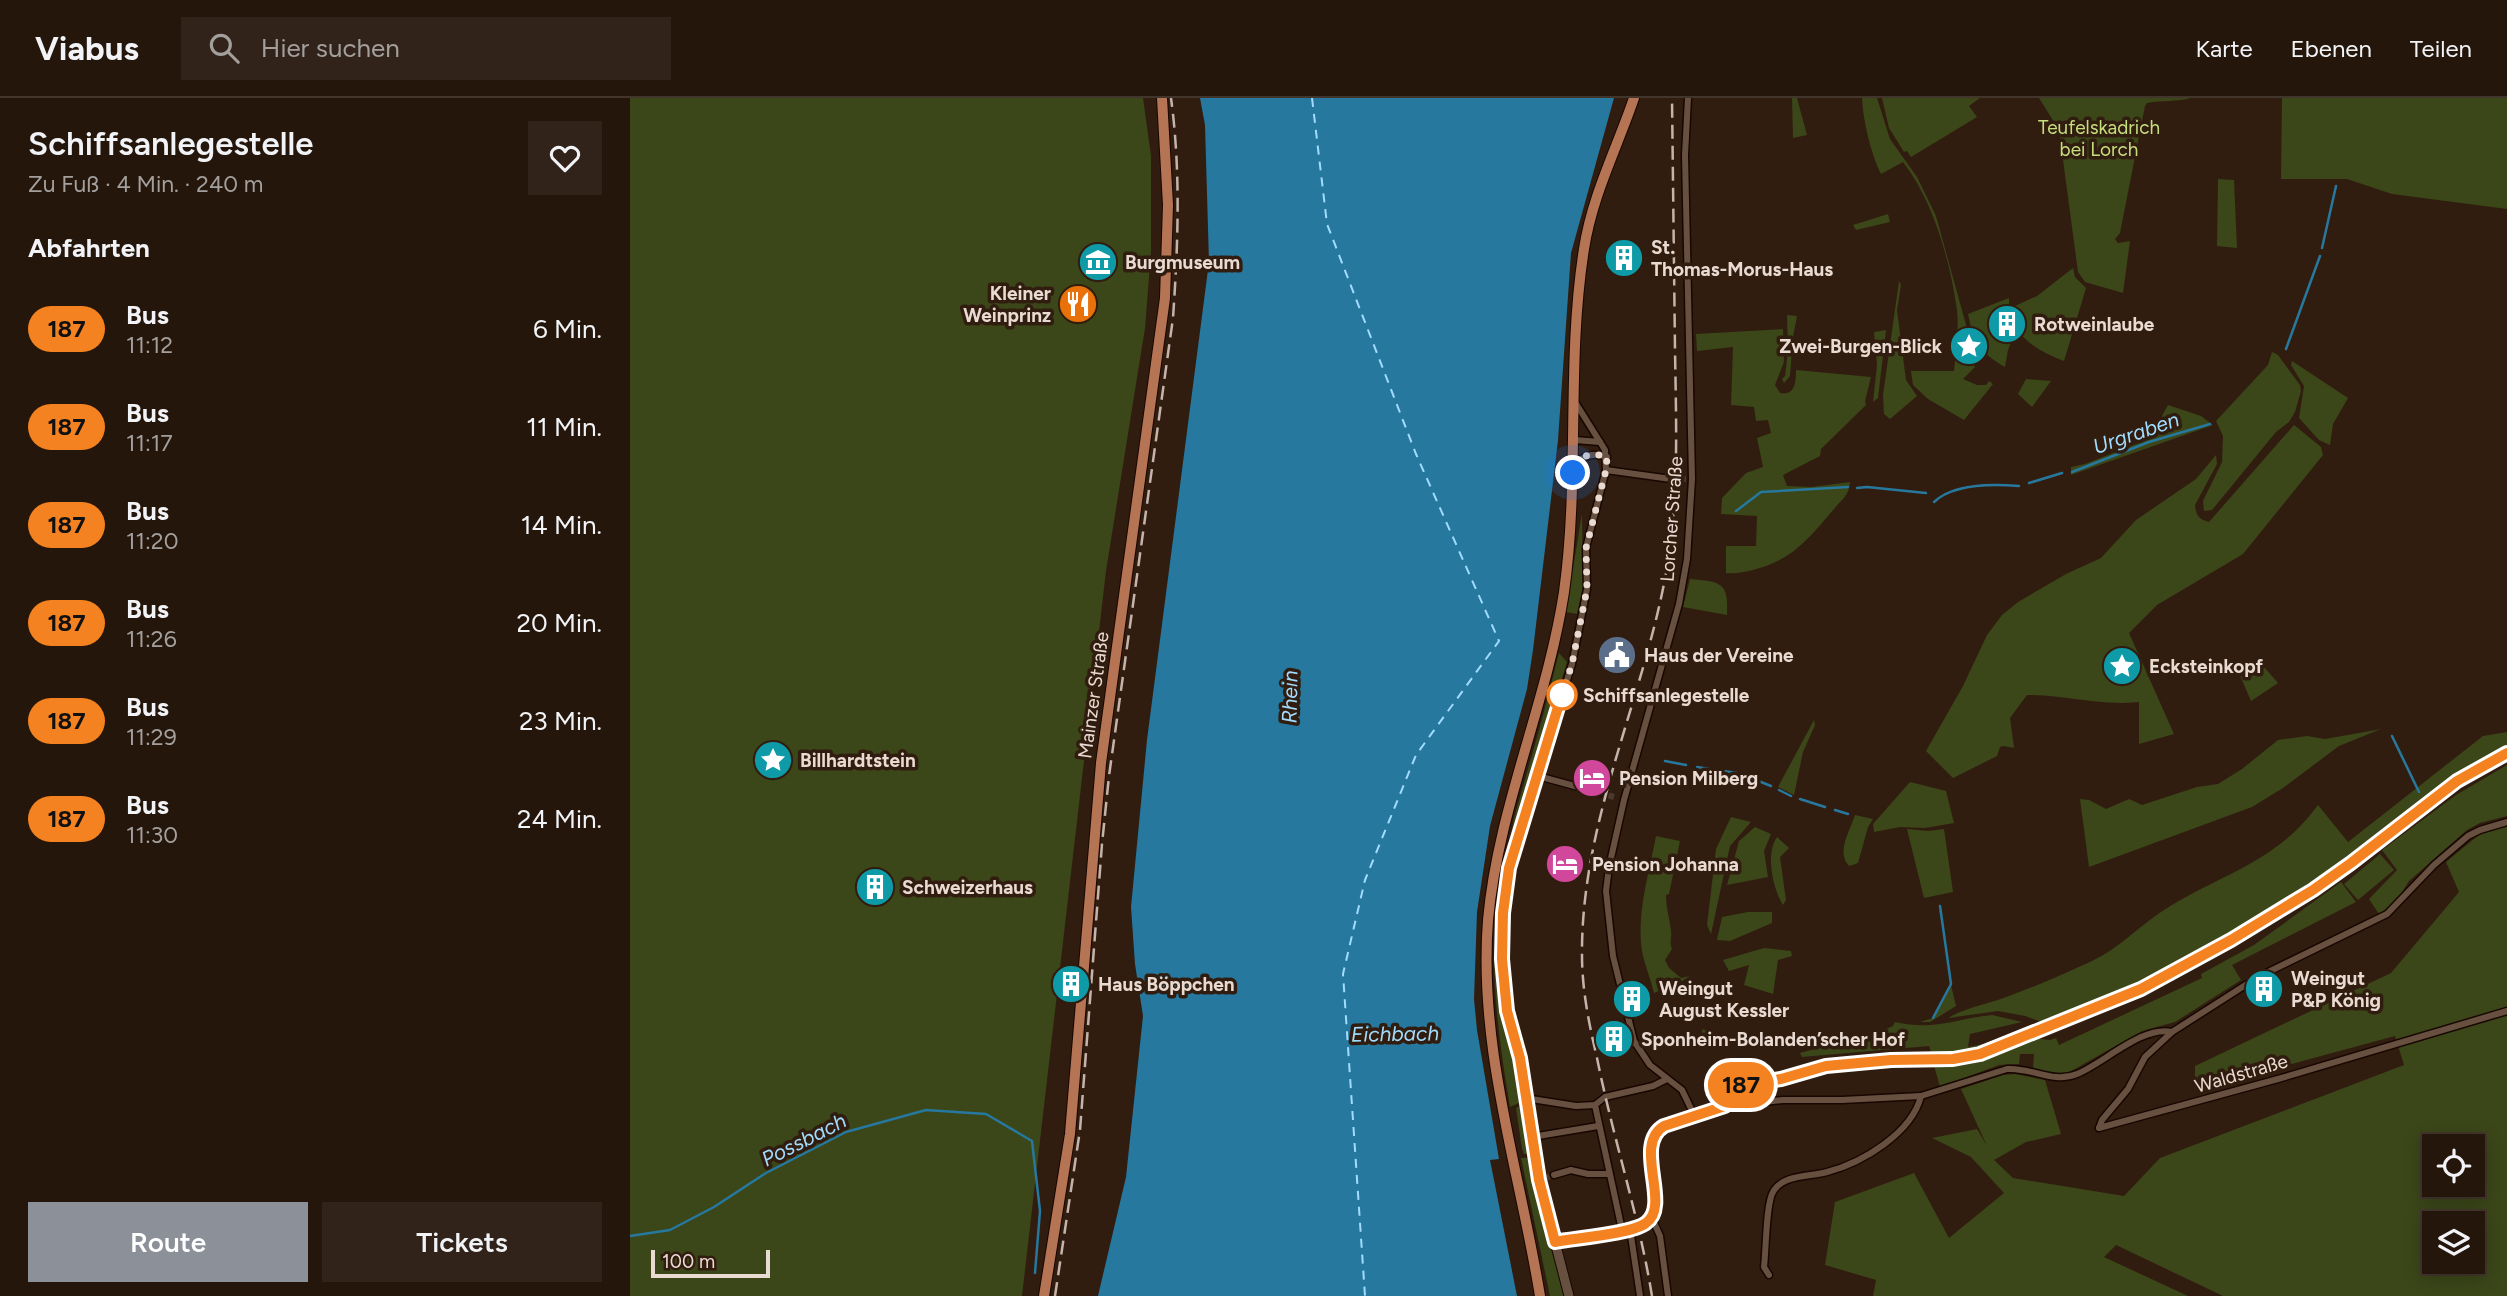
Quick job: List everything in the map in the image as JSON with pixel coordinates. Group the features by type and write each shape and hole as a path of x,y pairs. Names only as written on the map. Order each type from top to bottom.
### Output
{"main road":[{"name":"Mainzer Straße","path":"1044,1296 1070,1134 1101,764 1165,298 1168,205 1162,98"},
{"path":"1540,1296 1492,1042 1487,953 1491,899 1499,848 1546,680 1564,591 1573,468 1577,304 1587,235 1598,195 1634,98"},
{"path":"1569,1296 1555,1242 1626,1230 1642,1226 1652,1218 1655,1198 1653,1137 1664,1126 1725,1106 1739,1086 1781,1079 1818,1067 1891,1060 1953,1059 1980,1054 2141,989 2231,940 2313,890 2431,799 2507,753"}],"street":[{"name":"Lorcher Straße","path":"1688,98 1685,155 1689,479 1687,559 1679,604 1624,800 1606,891 1613,956 1634,1041 1650,1065 1682,1090 1695,1117"},
{"path":"1555,1242 1532,1137 1520,1058 1507,1011 1503,981 1503,913 1513,853 1572,664 1587,589 1586,548 1606,470 1607,457 1575,402"},
{"path":"1574,440 1600,442"},
{"path":"1573,468 1585,456 1597,454 1607,457"},
{"path":"1606,470 1671,479"},
{"path":"1538,776 1600,793"},
{"path":"1614,797 1624,800"},
{"path":"1725,1106 1783,1100 1920,1096 2005,1069 2057,1078 2068,1077 2091,1067 2143,1036 2162,1030 2172,1032 2258,977 2387,914 2434,865 2468,836 2507,822"},
{"name":"Waldstraße","path":"2172,1032 2146,1057 2128,1089 2100,1122 2099,1128 2507,1012"},
{"path":"1525,1098 1576,1106 1595,1105 1605,1097 1662,1083 1667,1079"},
{"path":"1769,1275 1764,1267 1769,1199 1776,1186 1785,1181 1829,1172 1877,1150 1892,1138 1911,1115 1920,1096"},
{"path":"1595,1105 1609,1174 1635,1260 1640,1296"},
{"path":"1532,1137 1598,1126"},
{"path":"1554,1175 1572,1170 1588,1174 1609,1174"},
{"path":"1652,1218 1660,1236 1668,1296"}],"green space":[{"path":"630,98 1143,98 1151,156 1151,252 1145,328 1106,571 1022,1296 630,1296"},
{"path":"1792,98 1797,98 1807,135 1793,138"},
{"path":"1862,98 1877,98 1890,139 1917,177 1936,216 1971,343 1971,359 1975,367 1963,379 1977,385 1986,385 1989,381 1993,384 1964,420 1928,399 1913,385 1911,371 1954,371 1958,325 1954,291 1932,213 1914,178 1903,162 1881,174 1868,137"},
{"path":"1882,98 1980,98 1969,106 1977,117 1911,157 1907,151 1904,152 1889,128"},
{"name":"Teufelskadrich bei Lorch","path":"2039,98 2191,98 2147,103 2145,106 2120,233 2115,239 2118,243 2130,241 2123,293 2085,282 2078,272 2059,130"},
{"path":"2282,98 2507,98 2507,209 2392,194 2347,179 2281,179"},
{"path":"2218,179 2234,180 2237,248 2217,246"},
{"path":"1888,214 1890,222 1856,230 1853,225"},
{"path":"2073,268 2075,277 2086,288 2064,361 2025,339 2015,323 2015,306 2037,296"},
{"path":"1899,281 1901,285 1897,310 1906,380 1917,396 1890,419 1884,414 1883,395"},
{"path":"2009,298 2009,320 2003,320 2002,326 2011,329 2014,334 2005,367 1983,351 1973,332 1968,314"},
{"path":"1787,315 1797,316 1790,376 1784,383 1782,379 1785,376 1788,350"},
{"path":"1783,329 1784,362 1775,385 1780,393 1792,390 1796,370 1871,377 1866,405 1821,449 1820,456 1783,475 1787,486 1811,487 1850,482 1849,487 1845,497 1790,554 1767,566 1726,573 1726,546 1756,546 1757,516 1721,514 1722,498 1746,473 1763,467 1757,438 1771,433 1768,420 1756,421 1754,407 1731,405 1733,347 1697,351 1696,334"},
{"path":"1886,330 1878,398 1873,402 1877,365 1874,332"},
{"path":"2272,352 2278,355 2300,385 2295,412 2212,510 2204,511 2203,501 2222,462 2223,436 2216,421 2268,365"},
{"path":"2292,361 2348,398 2333,424 2330,445 2319,440 2299,418 2304,386 2291,365"},
{"path":"2026,379 2051,381 2032,407 2018,394"},
{"path":"2168,405 2201,416 2213,425 2071,475 2071,467 2149,439"},
{"path":"2294,425 2321,447 2323,455 2243,554 2157,605 2129,633 2174,734 2139,744 2139,702 2110,703 2027,695 2010,718 2014,748 2000,747 1997,756 1953,778 1926,751 1963,686 1987,635 2002,615 2018,602 2066,574 2101,558 2136,520 2196,479 2216,455 2217,464 2195,505 2199,516 2209,522"},
{"path":"1582,513 1583,587 1577,614 1566,612"},
{"path":"1690,579 1720,585 1726,595 1727,615 1683,607"},
{"path":"1559,653 1567,662 1509,853 1503,885 1514,818"},
{"path":"2259,661 2278,683 2251,701 2239,673"},
{"path":"1814,720 1815,725 1803,752 1794,795 1778,787"},
{"path":"2381,729 2339,746 2283,788 2252,807 2089,867 2080,799 2089,800 2106,809 2129,799 2142,805 2197,787 2218,784 2278,740 2307,736 2325,739"},
{"path":"2507,732 2507,749 2483,759 2440,787 2392,827 2323,878 2234,934 2163,971 2089,1005 2042,1022 1998,1011 1948,1018 2034,987 2101,956 2161,912 2245,867 2283,842 2318,805 2348,842 2483,736"},
{"path":"2507,765 2507,816 2480,823 2467,830 2409,881 2395,903 2379,914 2369,899 2397,870 2382,850 2456,795"},
{"path":"1910,782 1946,791 1954,823 1874,832 1873,824"},
{"path":"1855,815 1873,819 1868,827 1858,863 1849,866 1845,860 1844,848"},
{"path":"1731,817 1751,822 1730,846 1711,934 1707,925 1716,849"},
{"path":"2507,826 2507,1296 2223,1296 2116,1245 2104,1257 2188,1296 1873,1296 1876,1280 1825,1265 1835,1202 1914,1173 1949,1238 2004,1193 1971,1157 1932,1138 1977,1129 1987,1146 1961,1089 2003,1075 2015,1074 2045,1080 2061,1134 2026,1142 1994,1160 2013,1178 2124,1196 2160,1158 2404,1065 2395,1036 2195,1090 2195,1066 2391,973 2459,892 2446,862 2480,834"},
{"path":"1755,827 1771,834 1764,851 1768,877 1727,885 1739,841"},
{"path":"1907,829 1944,829 1953,892 1924,898"},
{"path":"1656,836 1680,841 1669,894 1666,895 1672,949 1665,960 1669,968 1681,978 1690,976 1654,993 1643,956 1641,926"},
{"path":"1777,837 1789,848 1780,857 1786,900 1783,905 1776,890 1771,862 1773,844"},
{"path":"2380,854 2394,870 2358,900 2344,884"},
{"path":"2341,882 2356,902 2232,965 2241,980 2175,1022 2142,1031 2066,1074 2057,1075 2033,1068 2034,1054 2020,1054 2019,1064 1999,1065 1940,1087 1933,1062 1985,1056 2032,1038 2056,1038 2059,1045 2202,978 2201,974 2254,945"},
{"path":"1748,912 1772,912 1772,923 1730,941 1717,940 1722,917"},
{"path":"1764,948 1791,951 1792,956 1778,960 1773,994 1744,985 1749,965 1729,971 1723,960"},
{"path":"1497,950 1504,1019 1516,1056 1523,1101 1510,1107 1497,1010 1494,951"},
{"path":"1951,985 1956,1006 1930,1022 1920,1022 1933,1018"},
{"path":"1992,1015 2022,1022 1970,1034 1968,1047 1993,1042 2026,1027 2028,1030 1981,1048 1946,1054 1932,1055 1929,1046 1802,1057 1800,1053 1884,1030 1895,1022 1933,1025"},
{"path":"1703,1029 1725,1039 1722,1047 1703,1041 1694,1048"},
{"path":"1523,1105 1530,1154 1524,1154 1522,1149 1516,1108"},
{"path":"1521,1158 1531,1158 1551,1248 1565,1296 1550,1296"}],"water":[{"path":"1200,98 1614,98 1571,253 1558,440 1533,650 1527,689 1490,826 1477,912 1474,999 1499,1159 1490,1160 1517,1296 1098,1296 1126,1177 1143,1016 1135,964 1131,907 1147,740 1209,262 1205,125"}],"waterway":[{"name":"Urgraben","path":"2322,248 2336,186"},
{"name":"Urgraben","path":"2286,349 2320,256"},
{"name":"Urgraben","path":"2072,472 2149,442 2210,424"},
{"name":"Urgraben","path":"2029,483 2062,473"},
{"name":"Urgraben","path":"1934,502 1963,488 1986,485 2019,486"},
{"name":"Urgraben","path":"1736,511 1761,492 1848,487"},
{"name":"Urgraben","path":"1857,488 1926,493"},
{"path":"2392,736 2419,792"},
{"path":"1665,761 1686,765"},
{"path":"1697,767 1737,773"},
{"path":"1746,776 1771,786"},
{"path":"1779,790 1791,796"},
{"path":"1800,799 1825,807"},
{"path":"1835,810 1848,814"},
{"path":"1933,1018 1951,984 1940,906"},
{"name":"Possbach","path":"630,1236 670,1230 714,1207 766,1173 846,1132 926,1110 986,1114 1032,1141 1040,1211 1035,1273"}],"ferry route":[{"path":"1312,98 1327,224 1416,454 1499,641 1416,755 1365,880 1343,974 1365,1296"}],"tunnel":[{"path":"1671,479 1686,479"},
{"path":"1600,793 1614,797"},
{"path":"1544,1178 1554,1175"}],"railway":[{"path":"1055,1296 1080,1130 1109,776 1173,318 1178,208 1171,98"},
{"path":"1652,1296 1591,1032 1582,955 1592,855 1616,757 1658,611 1672,535 1676,429 1672,98"}],"bus line":[{"name":"187","path":"1562,694 1509,868 1503,913 1502,959 1507,1011 1520,1058 1534,1154 1555,1242 1630,1229 1647,1223 1652,1218 1655,1207 1653,1137 1664,1126 1725,1106 1739,1086 1781,1079 1818,1067 1891,1060 1953,1059 1980,1054 2141,989 2231,940 2313,890 2431,799 2507,753"}],"place":[{"name":"St. Thomas-Morus-Haus","path":"1624,258"},
{"name":"Burgmuseum","path":"1098,262"},
{"name":"Kleiner Weinprinz","path":"1078,304"},
{"name":"Rotweinlaube","path":"2007,324"},
{"name":"Zwei-Burgen-Blick","path":"1969,346"},
{"name":"Haus der Vereine","path":"1617,655"},
{"name":"Ecksteinkopf","path":"2122,666"},
{"name":"Schiffsanlegestelle","path":"1562,695"},
{"name":"Billhardtstein","path":"773,760"},
{"name":"Pension Milberg","path":"1592,778"},
{"name":"Pension Johanna","path":"1565,864"},
{"name":"Schweizerhaus","path":"875,887"},
{"name":"Haus Böppchen","path":"1071,984"},
{"name":"Weingut P&P König","path":"2264,989"},
{"name":"Weingut August Kessler","path":"1632,999"},
{"name":"Sponheim-Bolanden’scher Hof","path":"1614,1039"}],"route":[{"path":"1562,695 1572,664 1587,589 1586,548 1607,457 1597,454 1585,456 1573,468 1573,473"}],"water label":[{"name":"Rhein","path":"1290,697"},
{"name":"Eichbach","path":"1395,1034"}]}
